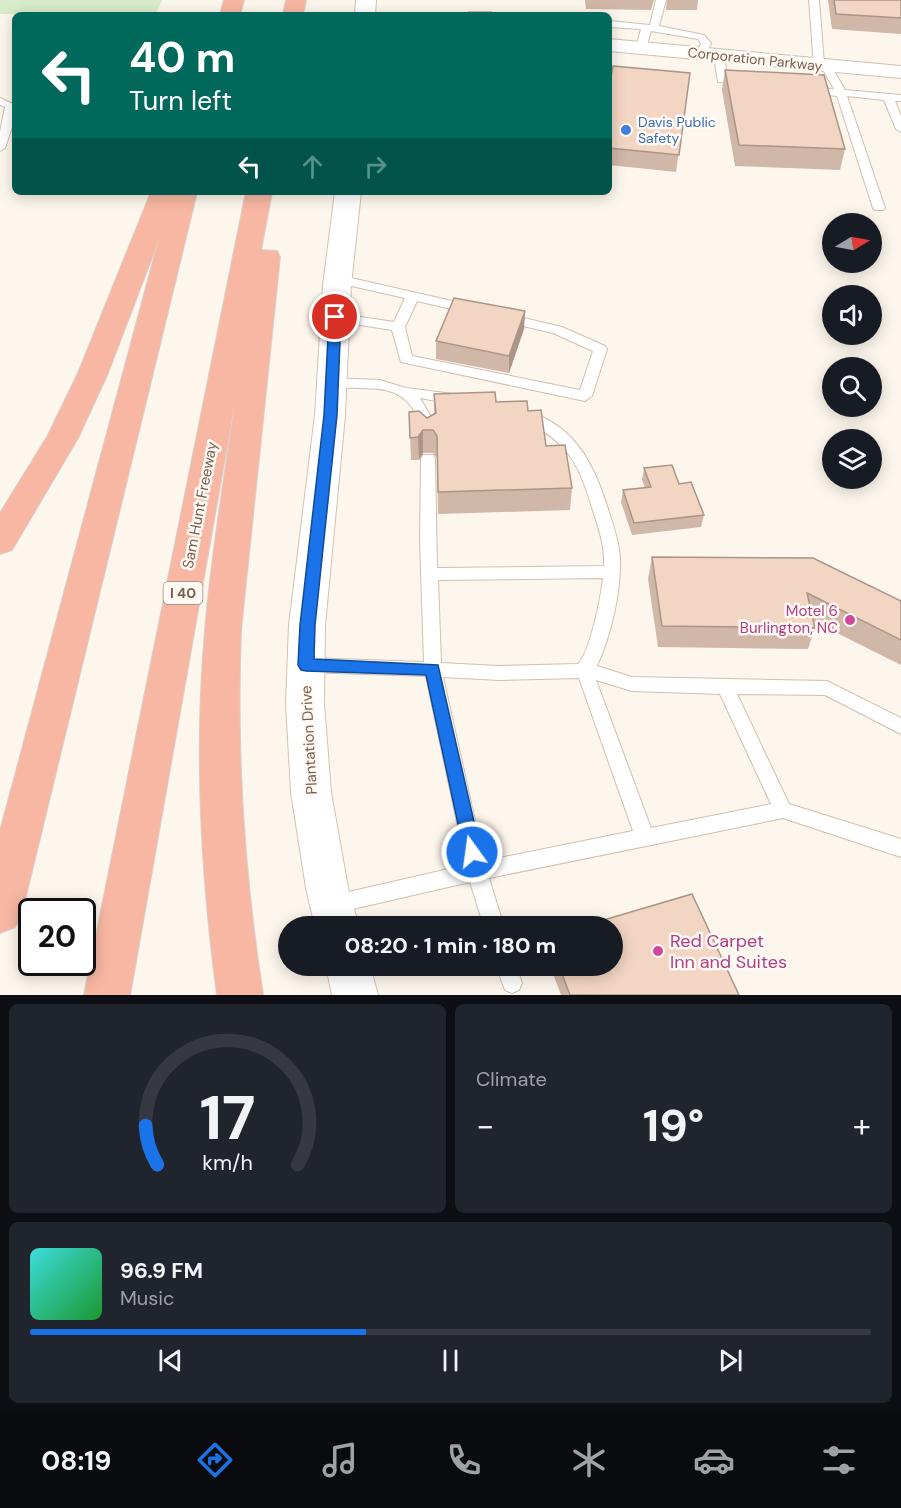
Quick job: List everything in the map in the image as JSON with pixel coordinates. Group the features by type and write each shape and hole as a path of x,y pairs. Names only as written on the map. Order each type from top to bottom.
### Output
{"highway":[{"path":"0,542 62,438 84,392 163,195"},
{"path":"0,912 183,195"},
{"name":"Sam Hunt Freeway","path":"107,995 258,195"},
{"path":"240,995 228,915 221,829 220,684 223,630 275,195"}],"street":[{"name":"Corporation Parkway","path":"612,47 901,72"},
{"name":"Plantation Drive","path":"334,916 311,792 305,704 307,625 319,531 338,279 348,195"},
{"path":"350,976 355,995"}],"lane":[{"path":"642,48 661,0"},
{"path":"814,0 822,66 841,93 879,208"},
{"path":"612,24 701,37 706,43 722,81 758,84"},
{"path":"797,88 901,98"},
{"path":"888,97 901,129"},
{"path":"0,101 10,105 8,127 0,147"},
{"path":"338,279 413,295 557,330 600,349 585,396 406,359 398,327 413,295"},
{"path":"335,317 398,327"},
{"path":"332,382 387,385 408,392 472,401"},
{"path":"408,392 423,412 428,433"},
{"path":"306,665 499,673 576,672 584,669 590,663 612,565 611,543 590,472 569,440 535,419 510,410"},
{"path":"428,459 428,557 432,669 477,871 491,916"},
{"path":"429,574 612,565"},
{"path":"584,669 632,684 827,688 901,727"},
{"path":"584,669 645,838"},
{"path":"725,687 783,810"},
{"path":"334,916 477,871 783,810 901,848"}],"green space":[{"path":"0,0 162,0 156,12 12,12 12,14 0,14"}],"building":[{"path":"834,0 901,0 901,18 836,14"},
{"path":"613,66 690,73 679,155 612,148"},
{"path":"725,70 824,75 845,149 739,145"},
{"path":"454,298 525,311 509,356 436,341"},
{"path":"495,392 496,402 527,401 528,411 541,410 546,446 565,445 572,488 438,492 437,436 433,430 423,430 418,437 410,438 409,412 419,411 427,418 436,413 434,394"},
{"path":"672,465 679,484 691,482 704,515 634,523 623,490 651,487 644,468"},
{"path":"652,557 813,558 901,601 901,640 807,593 815,628 662,626"},
{"name":"Red Carpet Inn and Suites","path":"692,894 739,995 570,995 563,976 623,976 623,916 617,916"}],"place":[{"name":"Davis Public Safety","path":"626,130"},
{"name":"Motel 6 Burlington, NC","path":"850,620"},
{"name":"Red Carpet Inn and Suites","path":"658,951"}],"route":[{"path":"335,317 330,415 307,625 306,665 432,669 472,852"}]}
